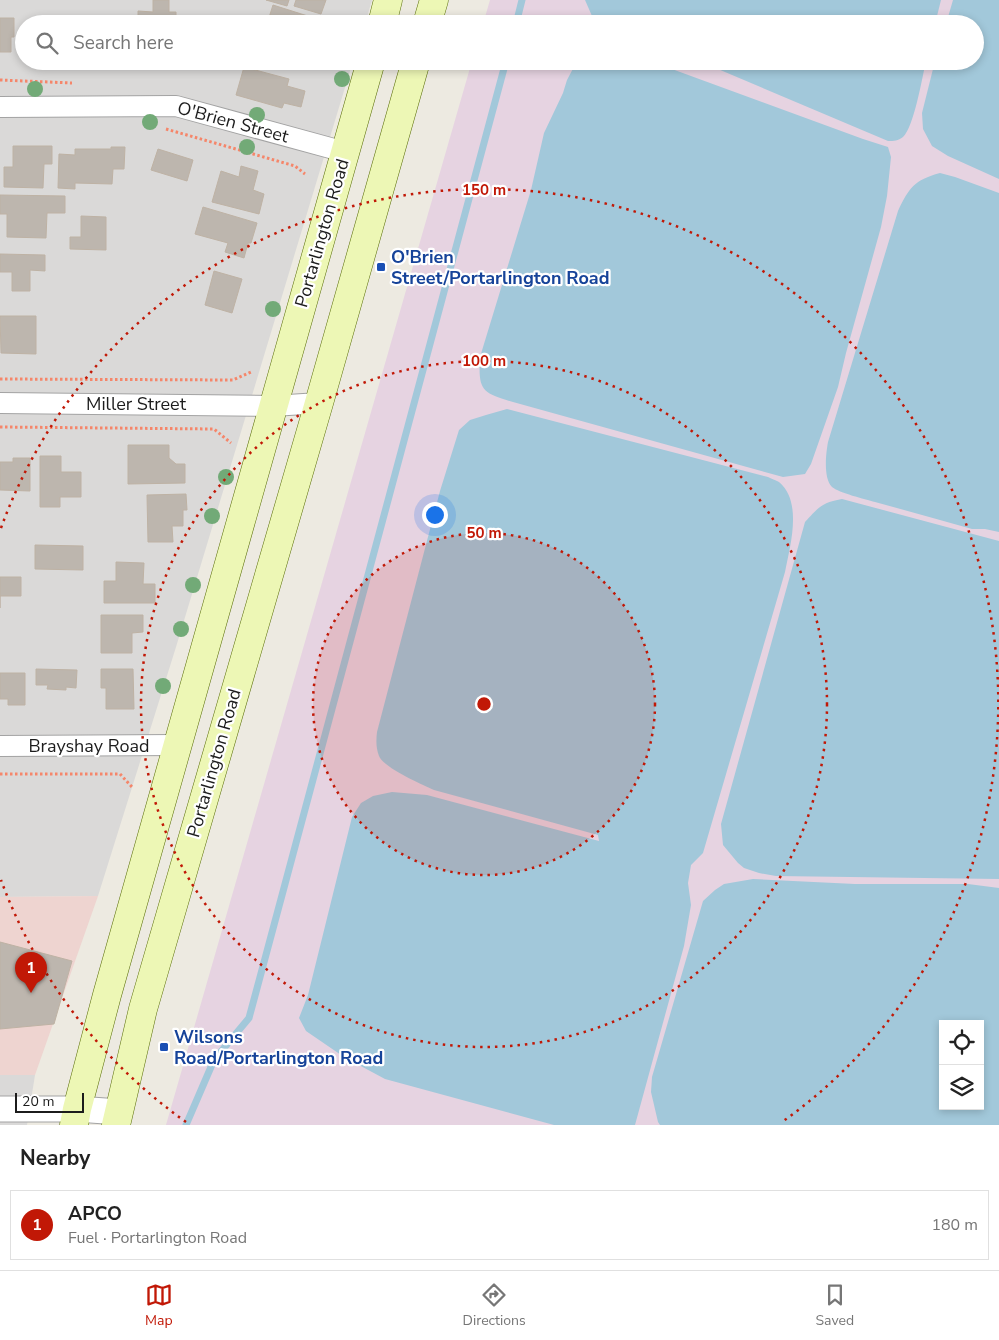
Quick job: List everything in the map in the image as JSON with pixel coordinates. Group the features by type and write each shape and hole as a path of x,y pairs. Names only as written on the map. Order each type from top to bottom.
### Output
{"main road":[{"path":"384,15 388,0"},
{"path":"430,15 434,0"},
{"name":"Portarlington Road","path":"75,1117 107,995 368,70"},
{"name":"Portarlington Road","path":"118,1118 143,1009 413,70"}],"street":[{"name":"O'Brien Street","path":"0,107 176,106 345,152"},
{"name":"Miller Street","path":"0,403 273,406"},
{"path":"273,406 319,403"},
{"name":"Brayshay Road","path":"0,746 178,745"},
{"path":"0,1109 75,1117 118,1118"}],"path":[{"path":"165,128 295,166 305,174"},
{"path":"0,379 233,380 251,372"},
{"path":"0,428 214,430 231,444"},
{"path":"0,774 120,774 132,787"}],"shaded area":[{"path":"0,0 372,0 368,15 15,15 15,70 350,70 176,647 98,896 0,897"},
{"path":"490,0 999,0 999,1125 166,1125 469,70 984,70 984,15 486,15"},
{"path":"98,896 35,1075 0,1075 0,897"},
{"path":"0,1075 35,1075 27,1125 0,1125"}],"water":[{"path":"585,0 941,0 937,15 592,15"},
{"path":"953,0 999,0 999,179 948,156 932,146 923,129 922,113 933,70 984,70 984,15 949,15"},
{"path":"572,70 675,70 888,147 891,157 887,196 881,227 838,387 811,464 805,474 783,477 513,402 494,396 484,389 480,377 480,357 531,190 544,133 563,93"},
{"path":"720,70 924,70 914,113 907,132 899,139 888,141"},
{"path":"940,173 999,193 999,532 972,529 846,494 832,487 826,472 828,442 898,211 913,186 924,179"},
{"path":"507,409 768,477 779,482 786,491 791,501 793,512 792,537 785,572 703,853 691,865 688,883 691,905 684,946 635,1125 554,1125 385,1079 344,1057 306,1031 299,1018 308,995 352,817 361,803 373,796 392,792 427,795 599,841 598,835 434,790 388,766 382,761 377,750 377,732 440,491 459,430 470,420"},
{"path":"842,499 999,541 999,879 776,876 744,868 723,845 721,824 805,522 821,506"},
{"path":"753,879 855,884 968,884 999,888 999,1125 660,1125 651,1092 652,1077 703,901 724,884"}],"building":[{"path":"153,0 169,0 169,12 176,12 176,15 138,15 138,11 153,12"},
{"path":"266,0 289,0 287,6"},
{"path":"296,0 326,0 321,14 294,6"},
{"path":"273,5 305,15 270,15"},
{"path":"0,18 14,18 14,37 11,37 11,52 0,52"},
{"path":"243,70 255,70 289,79 287,86 305,91 301,107 284,103 282,108 236,95"},
{"path":"13,146 52,146 52,164 44,164 43,188 4,187 4,167 13,167"},
{"path":"111,147 125,147 124,169 113,169 112,184 75,183 75,189 58,188 59,154 75,155 75,149 111,149"},
{"path":"158,149 193,160 187,181 151,170"},
{"path":"241,166 258,171 253,190 264,194 259,214 212,202 221,171 239,177"},
{"path":"0,195 65,196 65,213 47,213 46,238 7,237 7,214 0,214"},
{"path":"203,207 257,223 244,258 225,252 228,243 195,234"},
{"path":"81,216 106,217 106,250 70,249 70,237 81,237"},
{"path":"0,254 45,255 45,271 30,270 30,291 12,291 12,272 0,272"},
{"path":"214,271 242,279 232,313 205,305"},
{"path":"0,316 36,316 36,354 1,353"},
{"path":"128,445 169,445 169,458 176,464 185,464 185,483 128,484"},
{"path":"40,456 61,456 61,472 81,472 81,497 60,497 60,507 40,507"},
{"path":"13,458 30,458 30,491 0,490 0,462 13,462"},
{"path":"186,494 187,510 183,510 183,526 172,526 173,542 148,542 147,495"},
{"path":"35,545 83,546 83,570 35,569"},
{"path":"116,562 144,563 143,584 155,584 155,603 104,603 104,581 116,581"},
{"path":"0,577 21,577 21,596 0,596"},
{"path":"101,615 143,615 143,632 132,633 132,653 101,653"},
{"path":"36,669 77,670 76,688 66,687 66,690 47,689 48,685 36,685"},
{"path":"101,669 133,669 134,709 106,709 106,688 101,688"},
{"path":"0,673 25,673 25,705 8,705 8,699 0,699"},
{"path":"0,942 72,961 54,1024 0,1029"}],"waterway":[{"path":"518,15 522,0"},
{"path":"186,1125 214,1060 249,1018 504,70"}],"place":[{"name":"O'Brien Street/Portarlington Road","path":"381,267"},
{"name":"APCO","path":"31,993"},
{"name":"Wilsons Road/Portarlington Road","path":"164,1047"}]}
